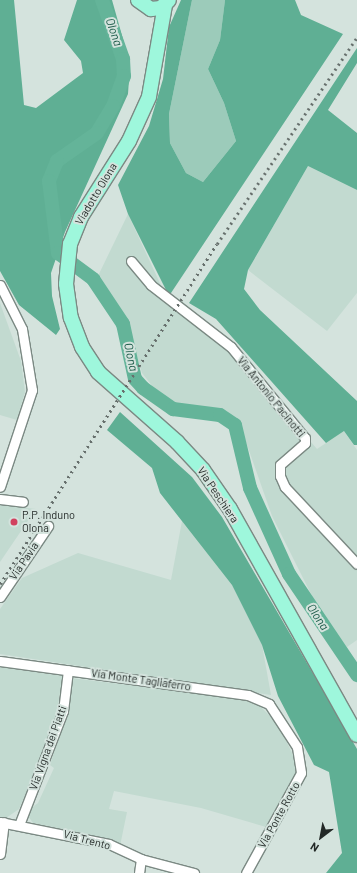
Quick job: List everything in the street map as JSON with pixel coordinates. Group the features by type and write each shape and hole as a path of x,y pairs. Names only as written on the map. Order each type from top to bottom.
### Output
{"main road":[{"path":"167,2 159,32 142,4 167,2"},
{"name":"Viadotto Olona","path":"66,275 77,226 129,141 149,97 159,32"},
{"name":"Via Peschiera","path":"66,275 71,318 86,355 106,380 152,419 203,470 230,508 357,735"}],"street":[{"name":"Via Antonio Pacinotti","path":"131,261 151,285 231,347 305,438 305,443 280,465 280,476 285,486 357,564"},
{"path":"0,285 22,329 32,390 0,487"},
{"path":"0,499 23,502"},
{"name":"Via Pavia","path":"0,597 48,526"},
{"name":"Via Monte Tagliaferro","path":"0,661 248,695 264,701 277,713"},
{"name":"Via Vigna dei Piatti","path":"19,825 63,711 68,670"},
{"name":"Via Ponte Rotto","path":"246,873 301,773 299,752 277,713"},
{"path":"0,854 2,822"},
{"name":"Via Trento","path":"2,822 109,844 141,859 194,873"},
{"path":"139,873 141,859"}],"shaded area":[{"path":"308,166 357,190 357,293 327,331 248,270"},
{"path":"128,214 164,292 230,348 317,449 344,431 357,450 357,640 347,647 321,614 272,516 240,425 222,411 184,407 161,397 142,373 127,323 97,278"},
{"path":"0,303 21,361 25,392 17,420 0,415"},
{"path":"0,505 36,509 0,562"},
{"path":"182,521 232,585 262,645 271,695 0,654 0,609 22,578 78,553 171,580"},
{"path":"0,667 63,676 56,716 34,774 19,809 6,818 0,817"},
{"path":"71,678 243,699 260,706 278,724 293,755 296,777 266,827 201,808 114,791 109,809 127,812 120,846 92,835 33,823 28,816 30,809 38,803 54,768 50,765 67,712"}],"green space":[{"path":"0,0 14,0 24,105 36,108 83,73 81,61 64,40 77,0 112,0 130,64 128,94 65,232 51,273 52,296 60,329 56,335 19,305 0,271"},
{"path":"181,0 192,0 169,114 170,143 186,173 203,182 236,141 224,103 208,69 220,40 225,0 295,0 301,15 343,34 169,296 128,214 118,185 149,126 163,79 169,27"},
{"path":"192,0 225,0 220,40 208,69 224,103 236,141 203,182 186,173 170,143 169,114"},
{"path":"357,48 357,63 328,110 357,133 357,190 308,166 248,270 244,289 260,310 357,401 357,445 354,445 344,431 326,443 216,319 189,303"},
{"path":"120,412 192,477 222,517 357,749 357,873 326,873 342,853 329,772 314,765 278,696 262,645 232,585 160,493 152,468 107,430"}],"waterway":[{"name":"Olona","path":"102,0 123,59 124,76 113,106 97,133 57,161 49,181 58,253 93,279 123,324 135,379 143,388 173,409 220,415 235,425 250,488 289,574 357,675"}],"railway":[{"path":"0,584 217,244 357,37"}],"place":[{"name":"P.P. Induno Olona","path":"14,522"}]}
